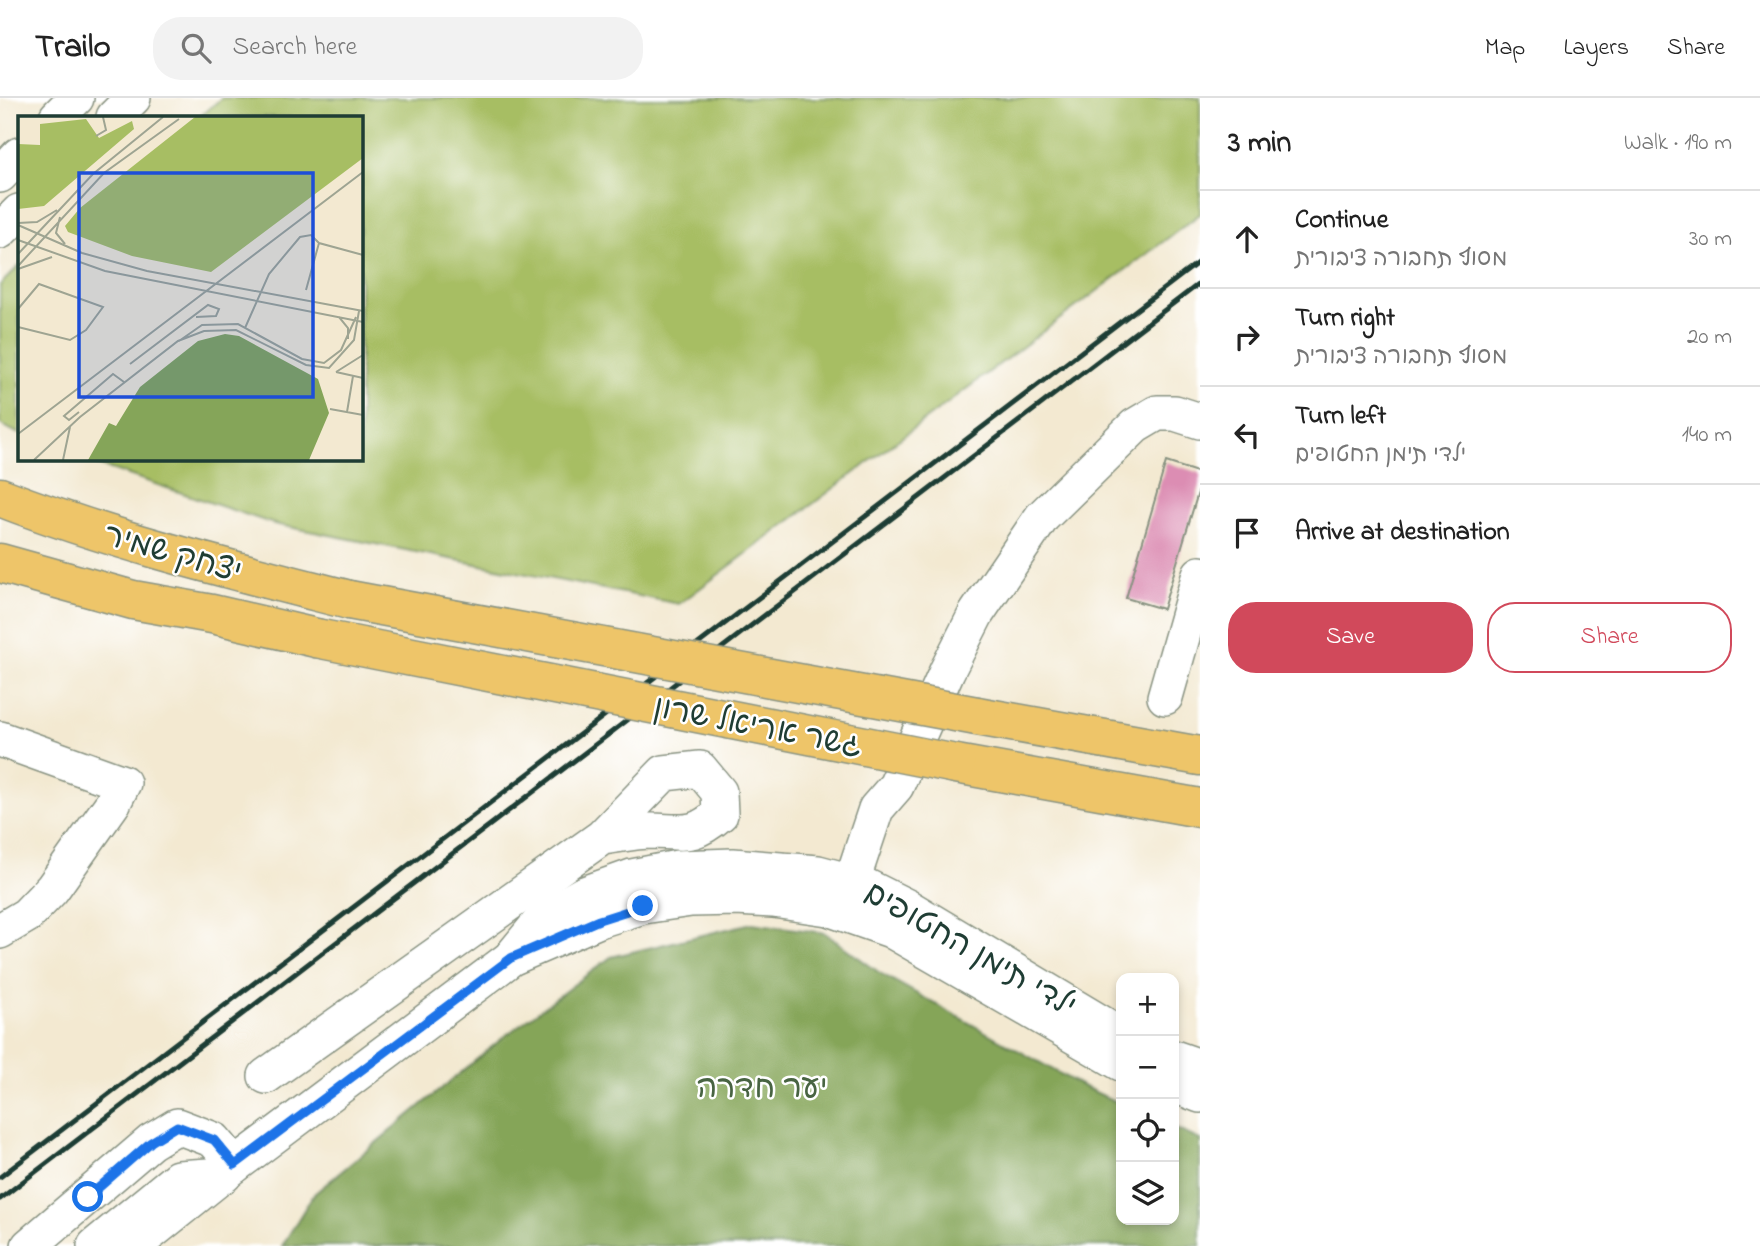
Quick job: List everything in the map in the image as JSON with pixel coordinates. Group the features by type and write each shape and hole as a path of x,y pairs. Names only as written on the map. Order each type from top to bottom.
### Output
{"main road":[{"name":"יצחק שמיר","path":"0,497 216,566 349,600"},
{"name":"יצחק שמיר","path":"0,563 133,600 212,614 316,638"},
{"name":"גשר אריאל שרון","path":"349,600 1200,756"},
{"name":"גשר אריאל שרון","path":"316,638 956,764 1200,808"}],"street":[{"path":"58,116 76,98"},
{"path":"115,116 133,98"},
{"path":"0,175 18,156"},
{"path":"0,231 18,213"},
{"path":"859,895 897,814 896,786 947,671 976,614 1042,517 1135,426 1157,413 1175,413 1196,419"},
{"path":"1165,697 1200,574"},
{"path":"0,739 123,783 113,803 52,889 27,915 0,932"},
{"path":"265,1076 601,837 664,773 699,769 719,792 720,814 704,828 684,834 650,831 601,837"},
{"path":"704,828 706,849 733,866"},
{"name":"ילדי תימן החטופים","path":"511,958 545,916 582,895 632,877 678,868 733,866 818,873 859,895 909,908 1116,1032"},
{"name":"ילדי תימן החטופים","path":"134,1246 230,1170 511,958 599,920 643,906 691,898 773,900 806,904 859,895"},
{"name":"ילדי תימן החטופים","path":"859,895 891,930 1116,1060"},
{"path":"359,1009 388,1050"},
{"path":"1179,1060 1200,1067"},
{"path":"1179,1087 1200,1095"},
{"path":"29,1246 151,1142 177,1126 214,1140 230,1170 178,1178 95,1246"}],"green space":[{"path":"222,98 1200,98 1200,214 679,604 274,524 84,460 362,460 362,116 200,116"},
{"path":"18,267 18,433 0,424 0,285"},
{"name":"יער חדרה","path":"752,923 825,933 880,973 1082,1086 1116,1102 1116,1225 1179,1225 1179,1130 1200,1140 1200,1246 282,1246 313,1195 505,1036 611,957"}],"building":[{"path":"1166,462 1200,473 1200,486 1163,609 1126,598"}],"railway":[{"path":"0,1177 1200,261"},
{"path":"0,1199 1200,283"}],"route":[{"path":"88,1197 151,1142 177,1126 214,1140 235,1165 511,958 599,920 643,906"}]}
